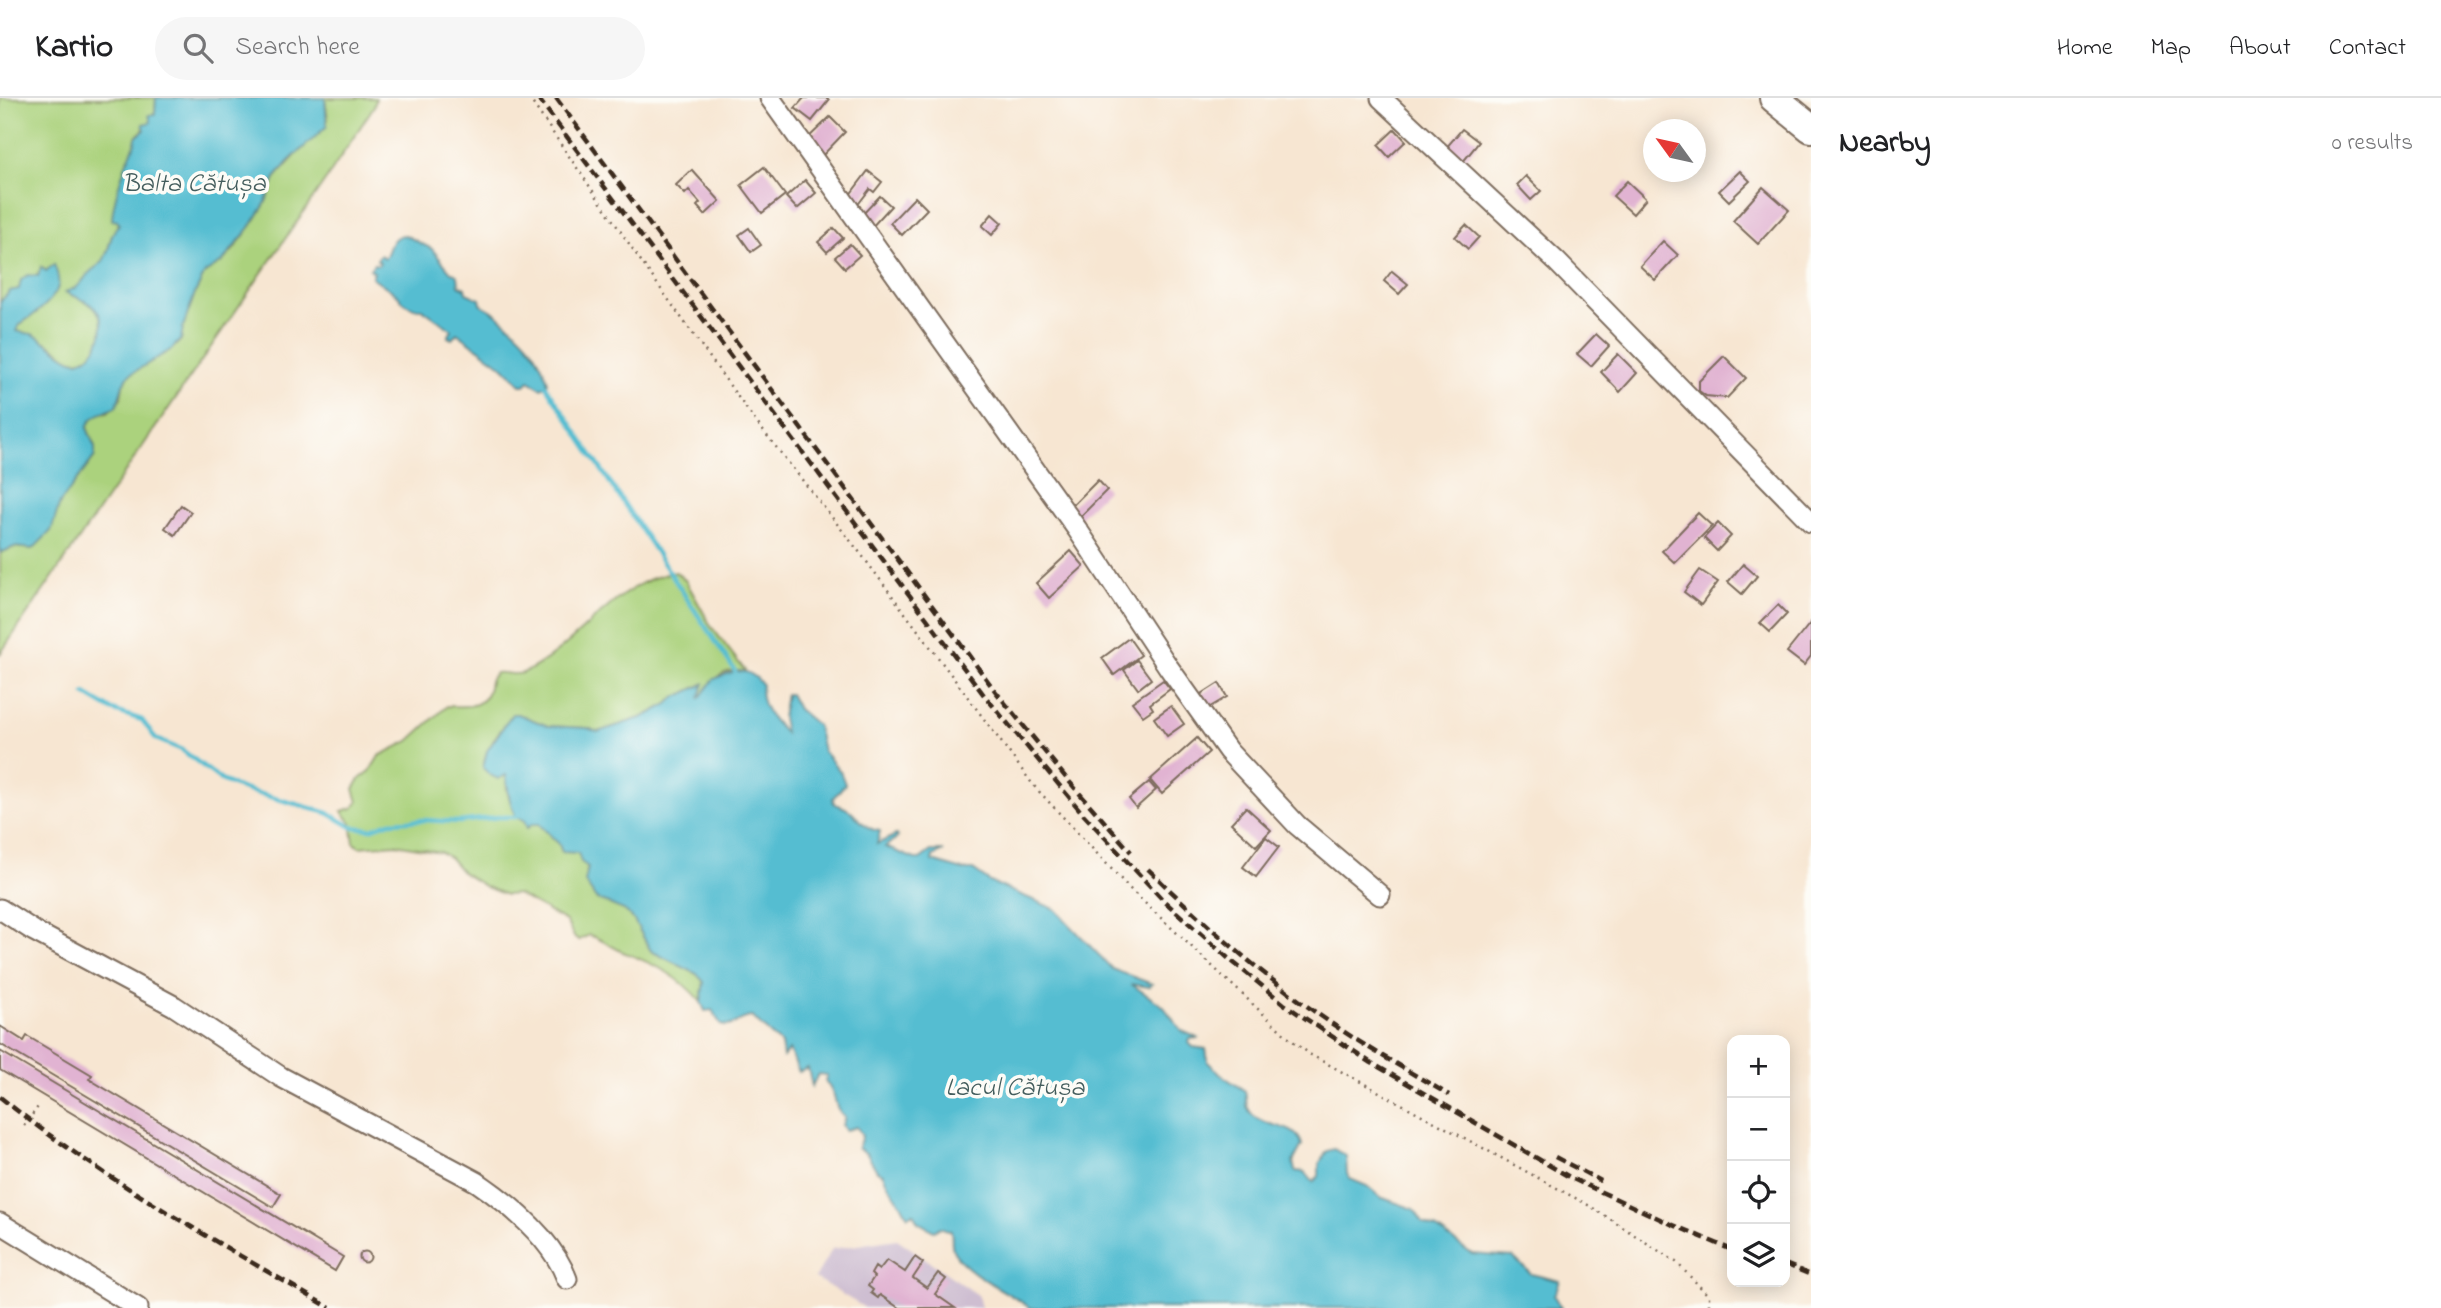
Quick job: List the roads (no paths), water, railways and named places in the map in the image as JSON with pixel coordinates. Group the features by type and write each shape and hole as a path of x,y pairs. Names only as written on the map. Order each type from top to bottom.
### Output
{"highway":[{"path":"1774,98 1811,128"}],"street":[{"path":"770,98 1077,529 1169,668 1228,751 1297,825 1380,895"},
{"path":"1381,98 1557,262 1811,522"},
{"path":"0,909 34,931 174,1006 281,1077 478,1182 508,1204 533,1231 558,1262 567,1279"},
{"path":"0,1223 138,1308"}],"water":[{"name":"Balta Cătușa","path":"156,98 325,98 327,126 288,162 275,178 265,204 251,226 222,262 205,273 195,293 181,339 172,349 129,375 123,384 117,406 96,416 89,423 87,428 95,447 95,456 60,503 51,531 33,549 14,547 0,553 0,302 10,291 19,289 21,280 28,275 38,276 41,267 46,271 54,264 58,286 54,294 16,331 32,334 73,360 85,358 96,348 102,325 98,312 87,302 65,292 78,286 100,264 108,250 112,235 119,224 118,221 112,220 121,177 136,137 145,130 143,124 151,122 149,115 155,114"},
{"path":"405,235 432,249 450,271 458,276 459,285 465,288 466,293 480,299 481,304 521,335 544,370 548,382 546,386 541,388 529,381 521,385 505,368 457,333 452,339 448,337 452,330 422,309 405,303 372,277 374,272 370,269 374,264 378,265 380,255 385,258 396,237"},
{"name":"Lacul Cătușa","path":"735,671 757,678 762,685 762,699 767,711 785,733 782,718 786,694 790,694 798,709 817,725 823,751 840,771 845,784 833,798 834,803 848,810 867,827 880,831 877,844 896,835 898,837 885,847 915,859 920,859 931,851 944,851 933,856 932,861 963,870 973,870 990,882 1055,909 1112,969 1152,984 1149,987 1131,984 1163,1006 1182,1031 1198,1038 1190,1039 1189,1043 1193,1047 1206,1049 1208,1062 1245,1091 1247,1106 1253,1115 1285,1128 1298,1137 1302,1145 1293,1162 1295,1171 1305,1172 1313,1182 1319,1176 1319,1164 1327,1151 1334,1149 1346,1156 1350,1179 1367,1186 1380,1197 1414,1209 1423,1223 1437,1229 1472,1254 1513,1257 1531,1274 1560,1281 1554,1296 1561,1308 1030,1308 968,1268 954,1252 951,1231 940,1227 934,1231 918,1222 913,1213 908,1216 883,1174 877,1171 867,1154 858,1148 862,1136 857,1127 845,1130 842,1125 845,1118 825,1081 827,1075 818,1074 812,1086 808,1068 799,1072 789,1050 783,1057 781,1044 752,1017 726,1026 721,1025 712,1010 705,1011 701,1002 704,982 697,974 651,951 634,920 624,910 596,899 585,882 588,867 581,862 578,853 562,852 559,844 539,824 532,824 527,828 524,820 516,817 514,812 506,775 498,779 483,768 487,751 512,714 548,726 587,728 598,732 644,717 674,698 704,684 699,699 714,679"}],"waterway":[{"path":"546,386 735,671"},
{"path":"85,694 112,710 142,720 156,739 182,750 221,780 242,789 328,813 352,827 371,829 390,822 459,822 516,817"}],"railway":[{"path":"538,98 984,695 1084,815 1164,901 1284,1004 1370,1062 1573,1179 1727,1248"},
{"path":"556,98 996,692 1131,852"},
{"path":"1148,869 1230,945 1295,998 1350,1036 1449,1095"},
{"path":"0,1097 119,1182 330,1308"},
{"path":"1555,1157 1601,1181"},
{"path":"1790,1266 1811,1275"}]}
